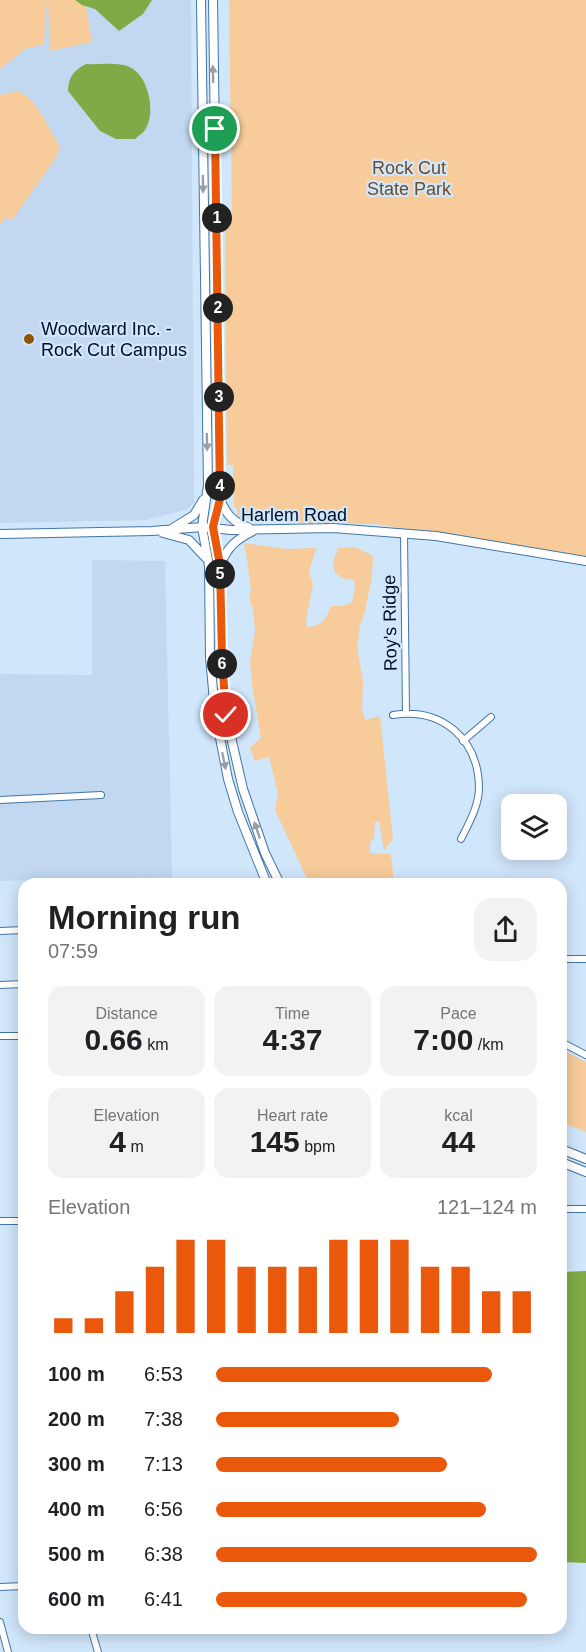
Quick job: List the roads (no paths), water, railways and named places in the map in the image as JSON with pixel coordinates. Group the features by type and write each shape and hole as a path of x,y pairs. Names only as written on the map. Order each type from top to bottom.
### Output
{"main road":[{"path":"201,0 208,484 202,527 209,566 210,657 215,712 228,779 238,812 265,878"},
{"path":"213,0 220,499 213,527 220,565 226,715 243,789 265,853 277,878"},
{"path":"152,531 172,529 194,514 200,507 208,484"},
{"path":"220,499 232,520 255,530"},
{"name":"Harlem Road","path":"0,534 152,531 202,527 231,530 333,528 404,533 586,561"},
{"path":"220,565 225,553 233,543 255,530"},
{"path":"152,531 189,540 203,553 209,566"},
{"path":"567,1152 586,1159"},
{"path":"567,1165 586,1172"}],"street":[{"name":"Roy's Ridge","path":"404,533 406,714"},
{"path":"393,715 427,716 443,720 455,729 471,752 478,787 473,814 461,839"},
{"path":"463,741 491,717"},
{"path":"0,800 101,795"},
{"path":"0,931 18,930"},
{"path":"567,959 586,959"},
{"path":"0,985 18,984"},
{"path":"0,1036 18,1036"},
{"path":"567,1045 586,1054"},
{"path":"567,1209 586,1209"},
{"path":"0,1221 18,1221"},
{"path":"0,1587 18,1586"},
{"path":"0,1622 8,1652"},
{"path":"93,1634 98,1652"}],"place":[{"name":"Woodward Inc. - Rock Cut Campus","path":"29,339"}],"park label":[{"name":"Rock Cut State Park","path":"409,178"}]}
